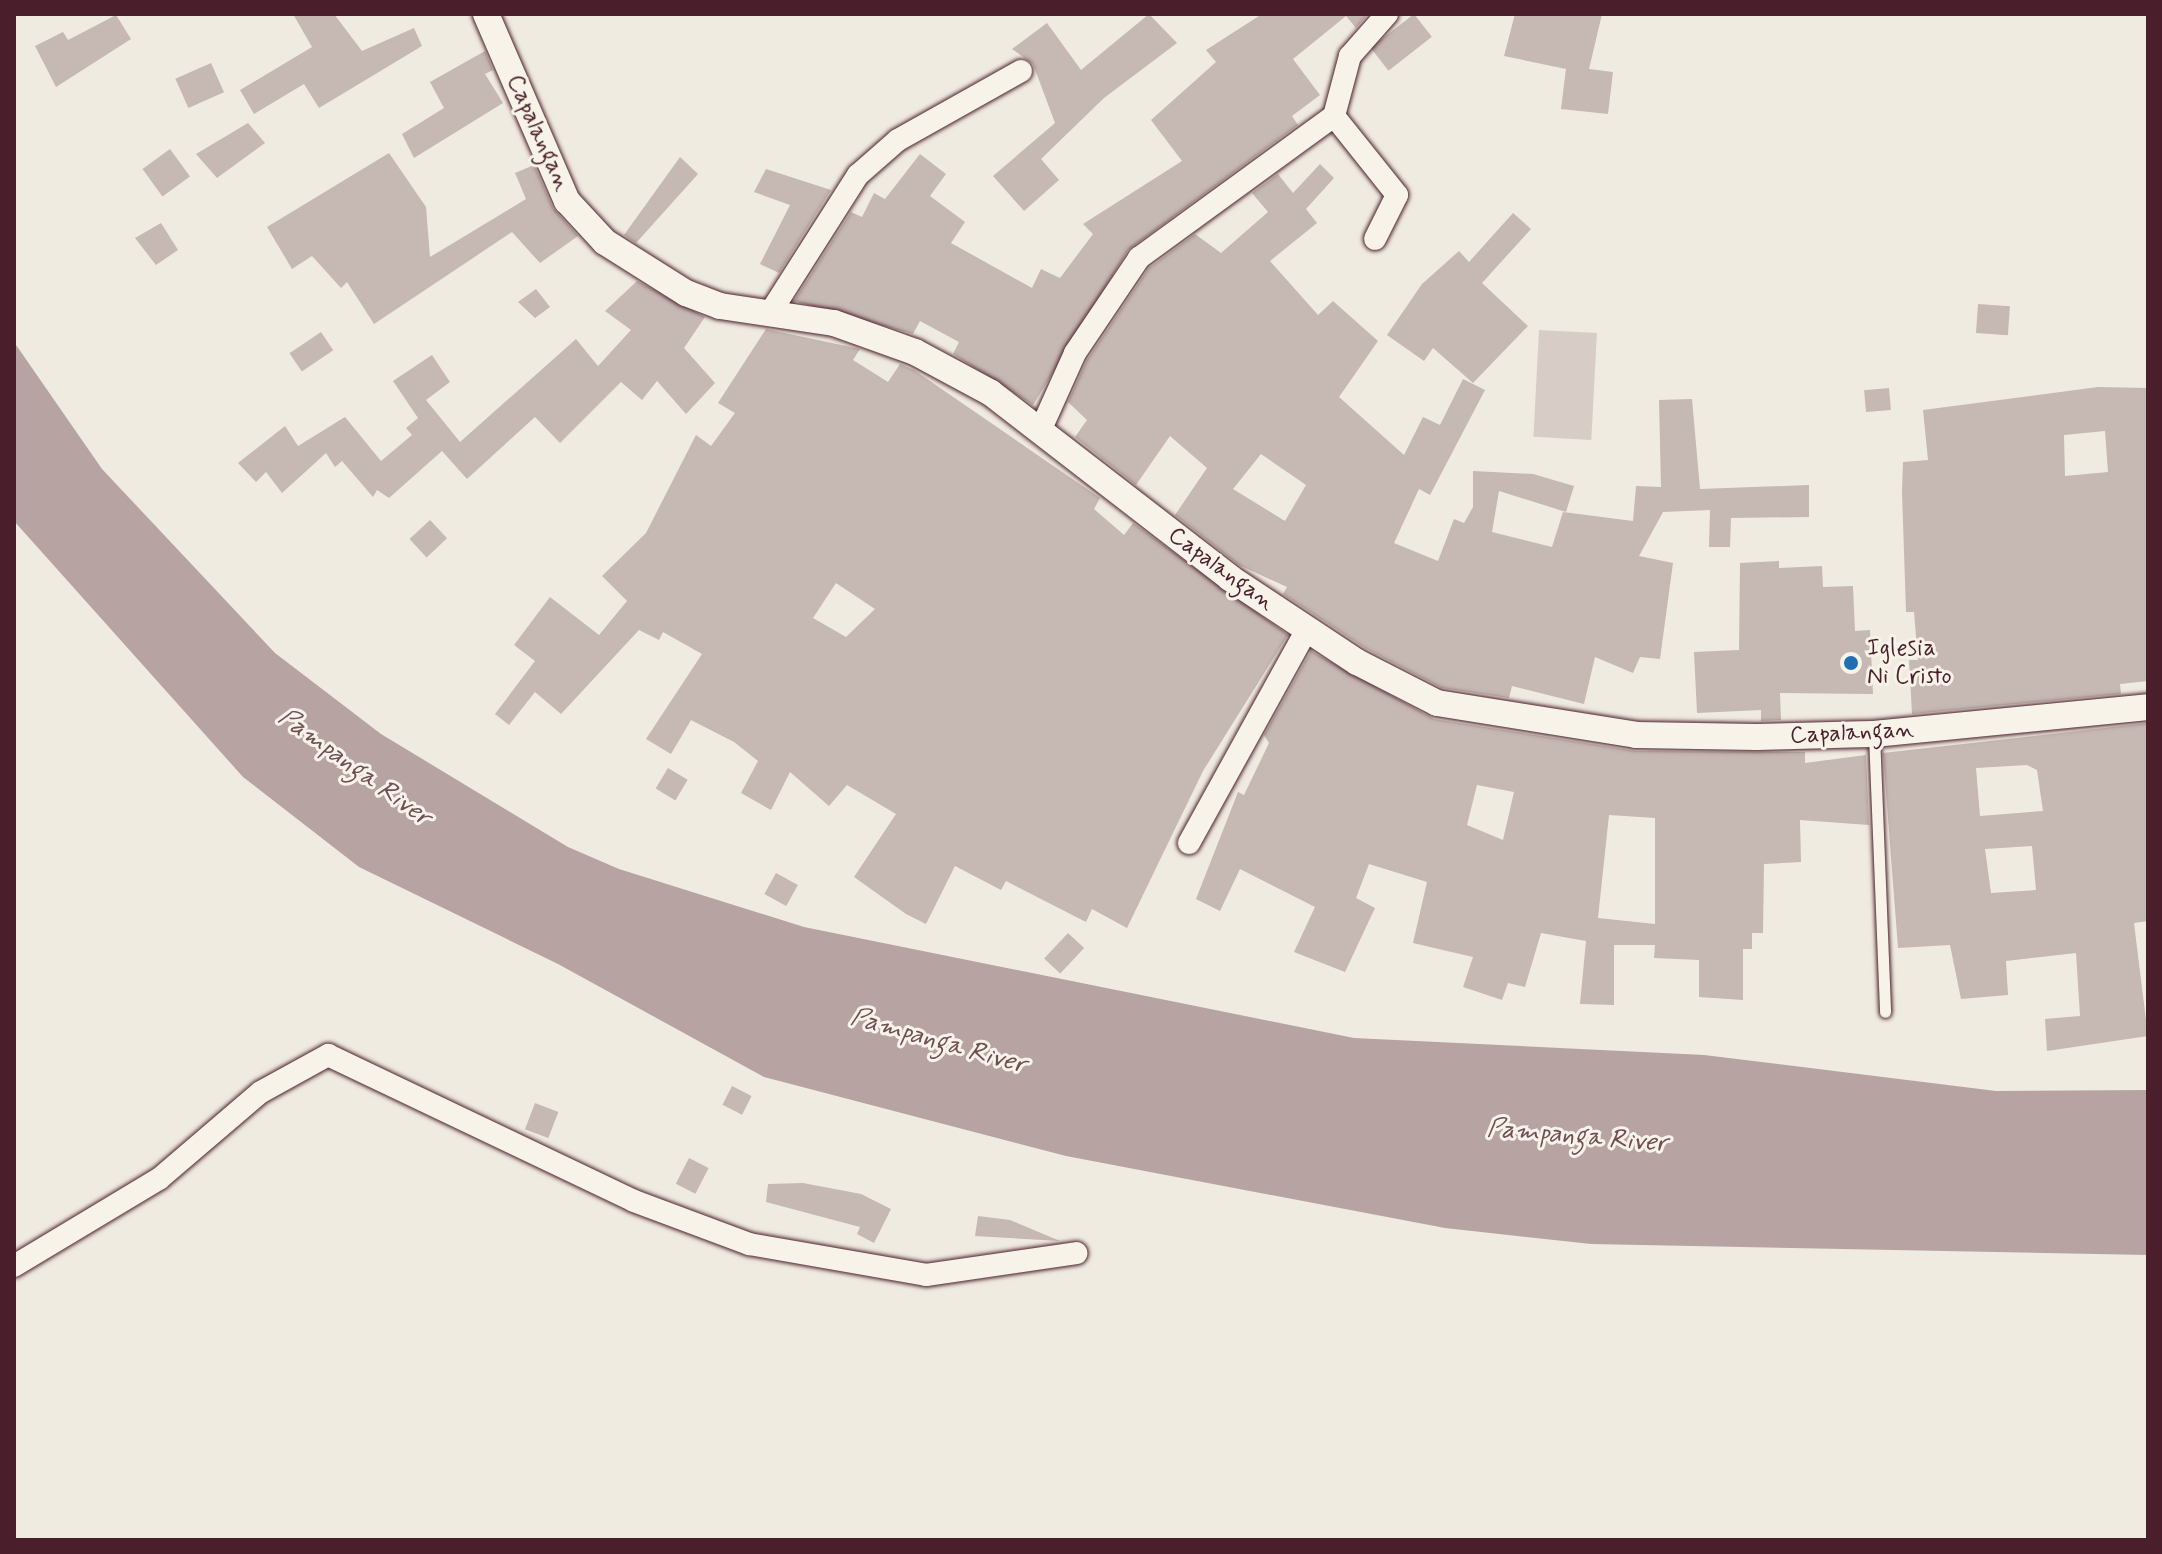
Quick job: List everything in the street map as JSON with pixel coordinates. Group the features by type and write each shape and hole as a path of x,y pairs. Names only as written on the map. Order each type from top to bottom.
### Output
{"street":[{"name":"Capalangan","path":"486,14 567,201 605,242 686,293 770,313 834,323 915,352 991,393 1306,631 1437,703 1507,717 1636,735 1874,734 2148,707"},
{"path":"1040,431 1097,314 1139,258 1334,116 1350,56 1387,14"},
{"path":"770,313 858,175 898,140 1021,71"},
{"path":"1334,116 1397,195 1375,239"},
{"path":"1189,843 1306,631"},
{"path":"14,1266 159,1179 261,1092 328,1055 634,1201 749,1244 926,1275 1076,1253"}],"lane":[{"path":"1874,734 1885,1012"}],"shaded area":[{"path":"1539,330 1597,333 1591,440 1533,437"}],"water":[{"name":"Pampanga River","path":"14,342 102,469 275,653 381,734 568,847 619,869 804,927 1354,1038 1704,1055 1996,1091 2148,1090 2148,1255 1591,1244 1445,1228 1066,1156 764,1077 558,964 359,867 243,777 14,521"}],"building":[{"path":"293,14 334,14 362,51 414,28 422,46 319,108 304,84 254,114 240,90 312,47"},
{"path":"1149,14 1177,43 1104,98 1041,159 1059,180 1024,211 993,176 1055,123 1033,64 1012,49 1047,23 1081,70"},
{"path":"1262,14 1368,14 1356,28 1346,16 1293,59 1320,95 1292,116 1298,125 1128,250 1033,405 953,354 959,342 920,321 913,334 794,301 851,212 862,217 874,193 885,199 920,154 946,174 930,196 965,222 951,243 1032,288 1041,269 1060,278 1093,234 1083,224 1182,161 1151,120 1216,62 1206,50"},
{"path":"1414,14 1432,37 1389,71 1371,48"},
{"path":"1515,14 1602,14 1589,69 1613,72 1608,114 1561,109 1566,69 1504,56"},
{"path":"116,15 131,39 56,87 35,46 63,32 68,40"},
{"path":"485,51 493,70 485,74 503,103 414,158 402,134 444,108 430,82"},
{"path":"211,63 224,92 188,108 175,79"},
{"path":"248,123 265,143 217,178 196,154"},
{"path":"170,149 190,177 162,196 142,169"},
{"path":"389,153 426,207 430,257 526,199 515,173 534,165 553,208 578,236 540,263 512,232 374,324 347,282 341,288 312,256 292,269 267,227"},
{"path":"680,157 698,174 636,243 624,235"},
{"path":"1320,164 1334,178 1306,209 1317,223 1270,261 1318,315 1333,301 1378,341 1339,397 1404,455 1423,417 1440,425 1463,379 1485,390 1430,495 1419,489 1394,543 1438,561 1454,519 1464,523 1473,507 1473,471 1533,474 1574,486 1566,512 1499,491 1492,532 1552,547 1563,512 1633,521 1636,486 1661,487 1659,400 1692,399 1700,489 1809,485 1809,517 1731,518 1730,547 1709,547 1710,510 1663,512 1639,556 1673,563 1660,659 1640,657 1633,673 1595,657 1584,704 1512,686 1509,698 1442,688 1365,648 1283,594 1287,587 1239,565 1175,515 1207,468 1170,436 1136,485 1075,437 1087,420 1068,402 1087,360 1149,268 1195,234 1221,253 1268,212 1252,193 1278,174 1293,193","holes":["1261,454 1306,485 1285,521 1233,489"]},
{"path":"766,169 831,190 779,273 760,264 790,205 754,192"},
{"path":"1513,213 1531,229 1482,283 1528,326 1473,383 1433,348 1424,361 1387,335 1422,284 1459,251 1469,262"},
{"path":"161,223 178,250 156,265 135,238"},
{"path":"637,281 705,317 684,348 715,383 686,414 657,381 642,400 621,382 560,443 535,417 467,479 442,451 389,498 377,490 373,497 342,461 335,467 326,453 282,493 266,472 256,482 238,463 285,426 298,446 345,417 381,461 412,435 406,428 418,418 393,381 432,355 450,382 426,400 460,442 576,339 598,366 631,330 605,311"},
{"path":"536,289 550,307 535,318 518,302"},
{"path":"1978,304 2010,306 2008,335 1976,333"},
{"path":"766,329 860,349 853,360 888,382 900,364 914,370 1100,498 1094,509 1124,535 1133,523 1288,635 1203,771 1127,928 1092,909 1086,922 1006,881 1001,890 955,866 926,924 906,914 854,877 896,814 847,785 829,806 790,772 771,810 741,793 758,761 734,742 691,720 671,754 646,739 702,654 663,632 659,640 639,630 561,714 535,692 509,725 495,714 535,661 514,645 550,597 599,635 627,601 602,576 646,533 696,435 711,446 735,413 718,403","holes":["836,583 875,609 846,637 813,618"]},
{"path":"321,332 333,350 302,371 289,353"},
{"path":"2098,387 2148,388 2148,681 2120,684 2121,694 1912,714 1909,660 1918,660 1914,612 1906,612 1903,462 1928,460 1923,410","holes":["2105,431 2108,472 2065,476 2064,435"]},
{"path":"1889,388 1891,410 1866,412 1864,390"},
{"path":"430,520 447,538 427,557 410,539"},
{"path":"1779,561 1779,568 1822,566 1823,587 1853,586 1855,631 1870,630 1873,694 1780,693 1781,720 1761,721 1761,710 1697,713 1694,652 1739,650 1740,563"},
{"path":"1311,651 1434,719 1636,751 1805,752 1805,763 1866,755 1869,825 1800,820 1801,862 1764,864 1763,933 1752,933 1752,949 1743,949 1743,1000 1699,997 1699,960 1654,958 1655,945 1614,945 1614,1005 1580,1004 1586,941 1541,933 1525,987 1508,983 1502,1000 1463,987 1473,957 1413,943 1427,882 1369,864 1356,898 1375,908 1345,972 1294,952 1315,907 1240,869 1220,911 1196,899 1238,792 1244,795 1269,743 1264,735","holes":["1477,785 1514,792 1503,840 1467,825","1609,815 1655,818 1655,924 1598,918"]},
{"path":"2148,723 2148,921 2134,923 2148,1036 2047,1051 2045,1019 2080,1016 2076,953 2006,961 2008,995 1961,999 1950,945 1898,948 1883,753","holes":["2027,765 2037,770 2043,811 1980,816 1976,768","2032,846 2036,890 1991,893 1985,849"]},
{"path":"668,768 688,780 675,800 656,789"},
{"path":"776,873 798,885 786,906 764,894"},
{"path":"1068,933 1084,948 1060,974 1044,959"},
{"path":"732,1086 752,1096 742,1115 722,1105"},
{"path":"535,1103 558,1112 548,1138 525,1129"},
{"path":"689,1158 709,1168 695,1194 676,1184"},
{"path":"803,1183 861,1194 891,1209 874,1243 857,1234 860,1227 766,1202 768,1184"},
{"path":"978,1216 1010,1220 1060,1241 975,1236"}],"place":[{"name":"Iglesia Ni Cristo","path":"1851,663"}]}
